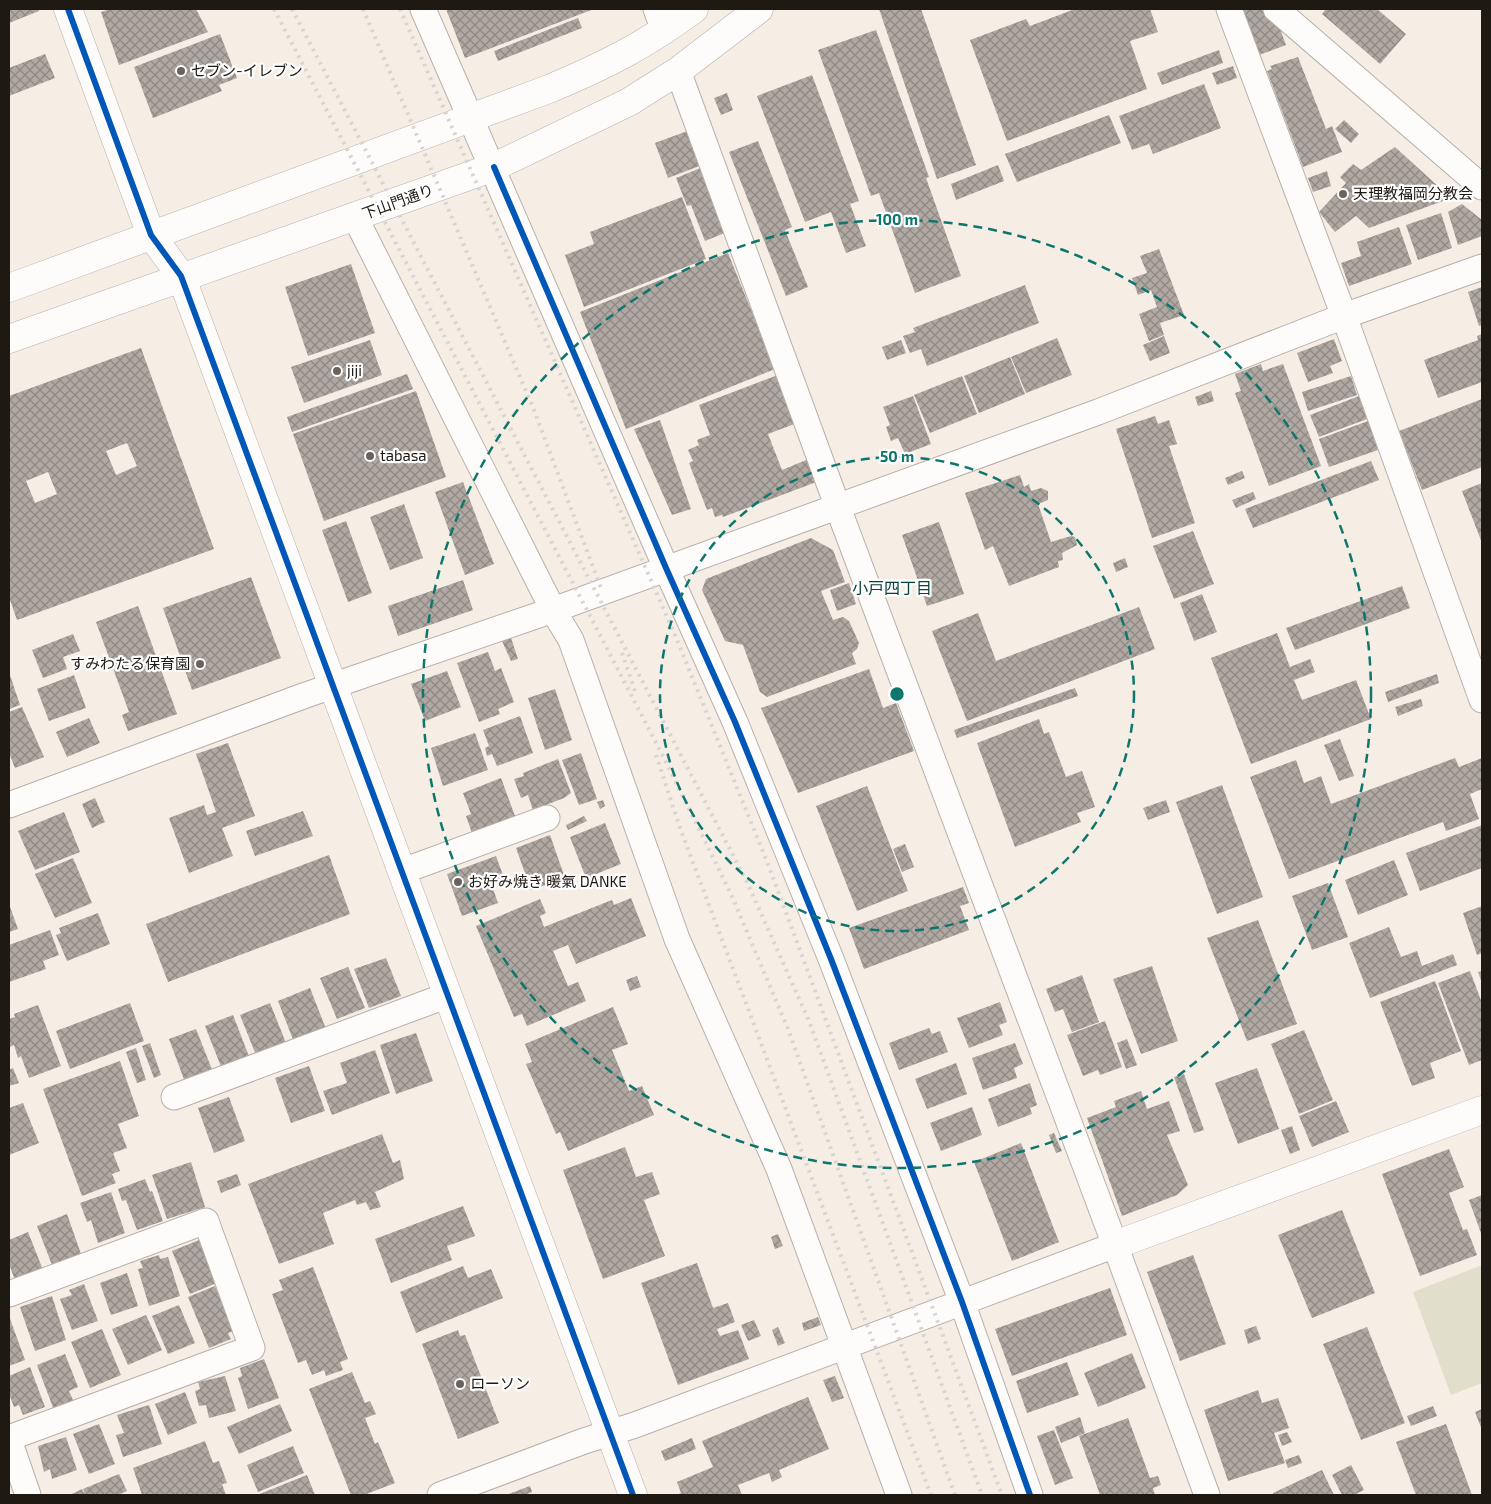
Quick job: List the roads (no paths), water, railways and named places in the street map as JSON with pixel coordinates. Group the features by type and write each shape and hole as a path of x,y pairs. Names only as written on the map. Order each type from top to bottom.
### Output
{"street":[{"path":"68,9 151,236 181,276 633,1495"},
{"path":"423,9 472,117 666,568 735,722 832,959 962,1302 1030,1495"},
{"path":"9,288 549,89 607,64 660,20 694,9"},
{"name":"下山門通り","path":"9,339 181,276 494,168 629,102 678,71 759,9"},
{"path":"1229,9 1344,316 1482,700"},
{"path":"1276,9 1482,186"},
{"path":"678,71 837,505 1116,1245 1207,1495"},
{"path":"355,217 554,610 572,640 677,939 779,1169 846,1346 899,1495"},
{"path":"9,805 334,685 554,610 837,505 1098,412 1344,316 1482,267"},
{"path":"403,871 547,818"},
{"path":"174,1098 448,995"},
{"path":"440,1495 610,1432 635,1425 1482,1110"},
{"path":"9,1294 206,1222 252,1348 11,1451 28,1495"}],"railway":[{"path":"274,9 665,760 731,894 788,1029 955,1495"},
{"path":"292,9 747,882 809,1021 982,1495"},
{"path":"363,9 534,410 602,591"},
{"path":"400,9 675,635 768,864 1002,1495"},
{"path":"622,653 635,691"},
{"path":"656,755 680,828 931,1495"}],"place":[{"name":"セブン-イレブン","path":"181,71"},
{"name":"天理教福岡分教会","path":"1343,194"},
{"name":"jiji","path":"337,371"},
{"name":"tabasa","path":"370,456"},
{"name":"すみわたる保育園","path":"200,664"},
{"name":"お好み焼き 暖氣 DANKE","path":"458,882"},
{"name":"ローソン","path":"460,1384"}],"district":[{"name":"小戸四丁目","path":"892,588"}]}
